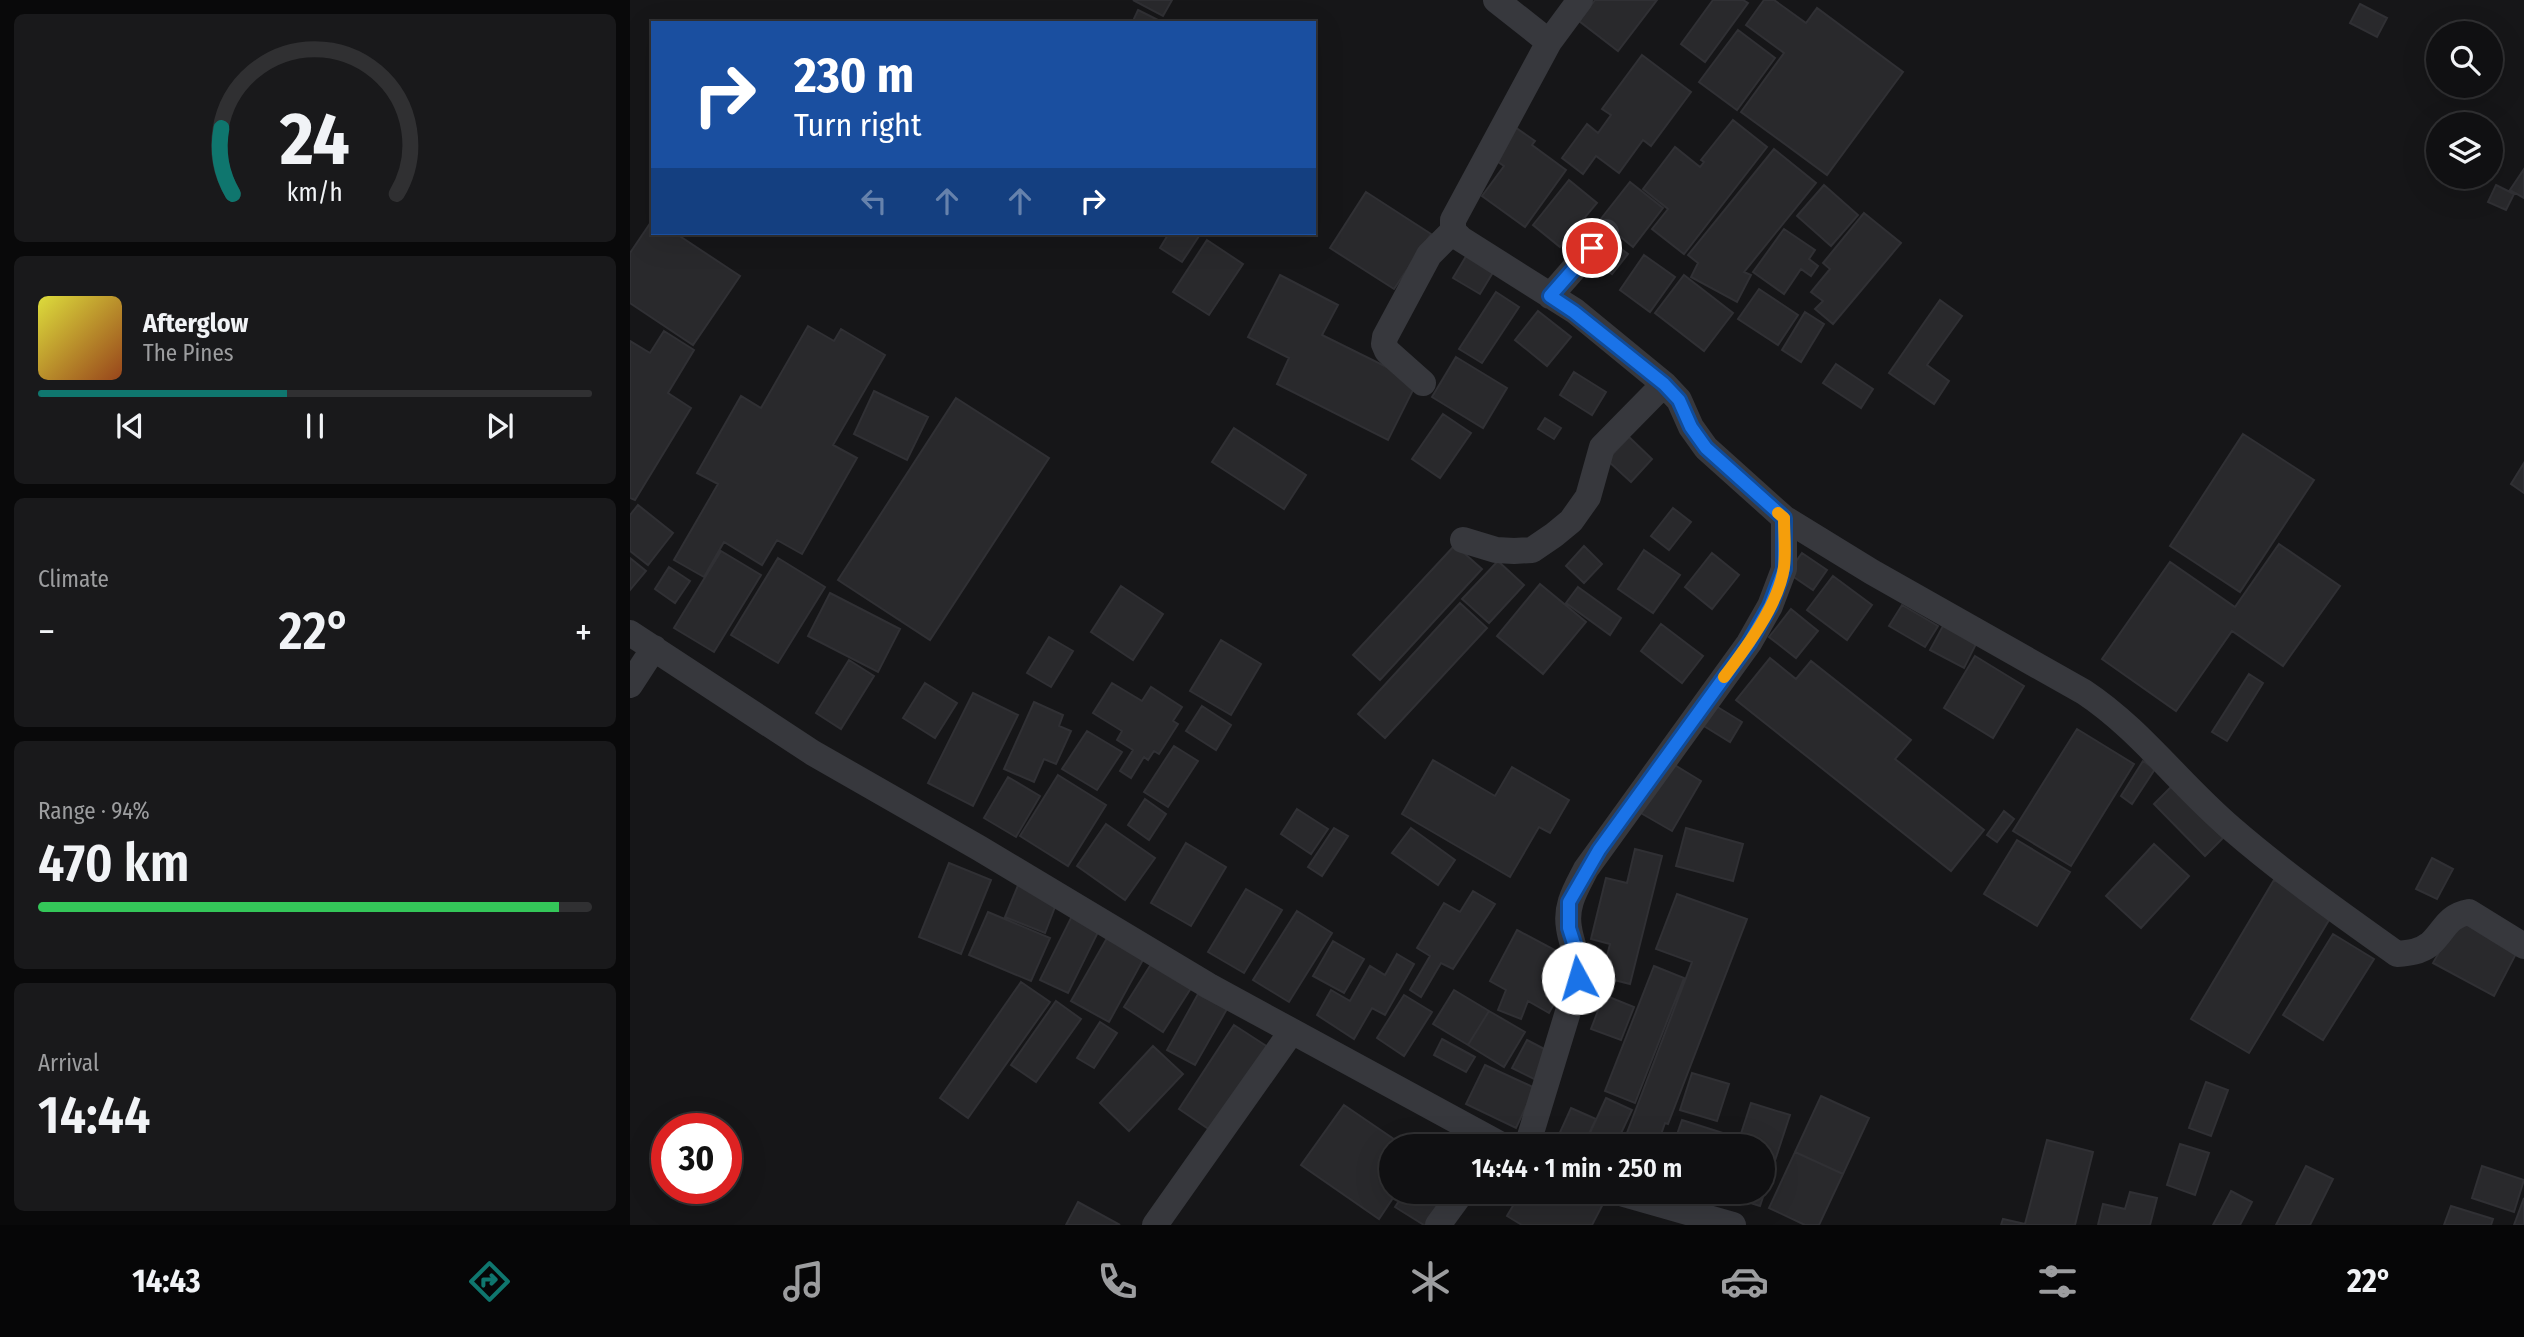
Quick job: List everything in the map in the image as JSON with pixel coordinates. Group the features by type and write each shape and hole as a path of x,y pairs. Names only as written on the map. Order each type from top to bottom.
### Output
{"street":[{"path":"1496,0 1549,42"},
{"path":"1423,383 1387,351 1385,337 1429,255 1453,231 1454,220 1549,42 1580,0"},
{"path":"1453,231 1461,239 1574,312 1664,384 1679,400 1691,427 1706,448 1784,518 1872,572 2112,710 2230,828 2325,903 2397,954 2415,952 2428,945 2455,914 2469,912 2524,946"},
{"path":"1550,296 1606,232"},
{"path":"1463,540 1496,550 1514,551 1532,550 1554,535 1571,521 1588,498 1602,447 1664,384"},
{"path":"1531,1134 1578,978 1578,956 1569,928 1569,902 1586,869 1749,643 1770,606 1784,569 1784,518"},
{"path":"630,632 813,753 979,848 1209,986 1477,1134"},
{"path":"630,685 654,648"},
{"path":"1155,1225 1293,1031"},
{"path":"1438,1225 1453,1204"},
{"path":"1659,1204 1733,1225"}],"building":[{"path":"1133,0 1172,0 1163,16"},
{"path":"1595,0 1657,0 1618,51 1579,21"},
{"path":"1713,0 1743,0 1748,3 1705,62 1681,44"},
{"path":"1764,0 1774,0 1806,23 1817,8 1903,72 1827,175 1741,112 1784,53 1746,25"},
{"path":"2360,4 2387,18 2377,37 2350,23"},
{"path":"1138,10 1160,21 1133,21"},
{"path":"1738,30 1775,58 1737,110 1699,82"},
{"path":"1642,55 1691,92 1651,146 1643,140 1619,173 1596,156 1583,174 1562,158 1587,124 1598,133 1611,115 1602,109"},
{"path":"1733,120 1767,147 1684,254 1652,229 1668,209 1643,189 1675,147 1700,167 1704,162 1701,160"},
{"path":"1512,125 1535,141 1532,145 1566,170 1525,227 1482,196 1504,166 1489,156"},
{"path":"1774,149 1816,183 1744,272 1751,275 1737,302 1691,277 1698,263 1688,255"},
{"path":"2524,169 2524,198 2510,190"},
{"path":"1569,180 1597,203 1560,247 1533,225"},
{"path":"1630,182 1663,208 1633,247 1600,220"},
{"path":"1824,185 1858,215 1831,246 1797,216"},
{"path":"2503,188 2514,194 2506,210 2488,202 2494,189"},
{"path":"1366,192 1431,234 1394,289 1330,248"},
{"path":"1864,213 1901,243 1833,324 1815,309 1823,301 1811,292 1830,269 1823,263"},
{"path":"651,222 651,235 678,235 740,276 693,345 630,303 630,253"},
{"path":"1784,229 1815,250 1809,259 1818,266 1811,276 1801,269 1784,294 1753,272"},
{"path":"1168,235 1200,235 1182,262 1160,248"},
{"path":"1207,240 1243,264 1209,315 1173,292"},
{"path":"1612,242 1628,254 1612,274 1596,262"},
{"path":"1468,253 1495,269 1480,294 1453,278"},
{"path":"1644,255 1675,277 1650,312 1620,290"},
{"path":"1280,275 1338,305 1322,335 1417,382 1388,440 1277,384 1289,358 1248,337"},
{"path":"1684,275 1733,313 1704,351 1655,313"},
{"path":"1759,289 1798,315 1778,345 1738,319"},
{"path":"1496,292 1519,307 1482,363 1459,349"},
{"path":"1940,300 1962,316 1927,365 1949,381 1934,404 1889,373"},
{"path":"1538,311 1571,337 1547,366 1515,340"},
{"path":"1805,312 1824,324 1801,362 1782,350"},
{"path":"808,326 834,341 841,329 885,355 833,445 857,458 802,554 777,540 762,565 724,542 704,577 674,560 718,484 697,473 741,396 761,408"},
{"path":"664,331 694,350 668,393 691,408 635,500 630,498 630,341 650,353"},
{"path":"1456,357 1507,388 1483,428 1432,397"},
{"path":"1836,364 1873,389 1861,408 1823,383"},
{"path":"1574,372 1606,392 1592,415 1560,395"},
{"path":"874,391 928,417 907,460 854,434"},
{"path":"956,398 1049,458 930,640 838,580"},
{"path":"1443,414 1471,433 1440,478 1412,459"},
{"path":"1545,418 1561,428 1554,439 1538,429"},
{"path":"1234,428 1306,475 1284,509 1212,462"},
{"path":"2243,434 2314,480 2240,592 2170,546"},
{"path":"1629,437 1652,459 1631,482 1607,460"},
{"path":"2524,463 2524,493 2511,484"},
{"path":"638,505 673,533 648,565 630,551 630,515"},
{"path":"1673,508 1691,522 1669,550 1651,536"},
{"path":"2279,544 2340,586 2283,666 2232,631 2176,711 2102,659 2170,562 2235,607"},
{"path":"1455,545 1482,569 1380,680 1353,655"},
{"path":"1584,546 1602,564 1584,583 1566,566"},
{"path":"1644,550 1680,575 1653,613 1618,589"},
{"path":"721,551 761,575 714,652 674,628"},
{"path":"1712,553 1739,575 1712,609 1685,587"},
{"path":"1802,553 1827,570 1813,590 1788,573"},
{"path":"630,558 646,571 630,590"},
{"path":"778,558 825,587 778,663 731,635"},
{"path":"1498,561 1524,585 1489,623 1462,599"},
{"path":"669,567 690,581 675,603 655,589"},
{"path":"1833,576 1872,605 1847,640 1807,610"},
{"path":"1540,584 1586,622 1543,674 1497,636"},
{"path":"1121,586 1163,614 1133,660 1091,632"},
{"path":"1578,587 1621,618 1610,635 1566,603"},
{"path":"830,593 900,629 878,672 808,636"},
{"path":"1460,603 1487,628 1385,738 1358,714"},
{"path":"1902,605 1938,626 1925,647 1889,626"},
{"path":"1791,609 1818,631 1796,658 1769,637"},
{"path":"1661,624 1703,656 1682,683 1641,651"},
{"path":"1944,624 1977,642 1964,668 1930,650"},
{"path":"1049,637 1073,651 1051,687 1027,673"},
{"path":"1221,640 1261,664 1231,715 1190,691"},
{"path":"1975,656 2024,686 1993,738 1944,708"},
{"path":"1770,658 1796,679 1811,661 1911,740 1895,759 1984,830 1951,871 1736,700"},
{"path":"849,660 874,676 841,729 816,713"},
{"path":"2249,674 2263,683 2227,741 2212,732"},
{"path":"925,683 957,703 935,738 903,718"},
{"path":"1112,683 1142,701 1151,687 1182,707 1173,721 1178,724 1159,754 1154,751 1148,760 1144,757 1131,778 1120,771 1133,750 1117,740 1122,731 1093,713"},
{"path":"973,693 1018,715 973,806 928,783"},
{"path":"1034,702 1063,715 1059,726 1071,731 1056,764 1044,759 1034,782 1004,769"},
{"path":"1711,703 1742,722 1730,742 1699,723"},
{"path":"1202,706 1231,725 1216,750 1186,731"},
{"path":"2077,729 2134,764 2071,866 2013,831"},
{"path":"1087,731 1122,752 1097,790 1062,769"},
{"path":"1174,746 1198,761 1168,807 1144,792"},
{"path":"1433,760 1495,796 1512,767 1569,800 1550,833 1539,827 1510,877 1402,814"},
{"path":"1668,761 1701,781 1672,831 1639,812"},
{"path":"2143,761 2155,769 2132,804 2121,796"},
{"path":"1058,775 1106,805 1068,866 1020,836"},
{"path":"1008,777 1040,796 1016,837 984,818"},
{"path":"2172,786 2223,838 2205,856 2154,804"},
{"path":"1145,799 1166,814 1149,840 1128,825"},
{"path":"1297,809 1328,829 1311,854 1281,834"},
{"path":"2004,811 2014,819 1997,842 1987,835"},
{"path":"1106,824 1155,858 1125,900 1077,866"},
{"path":"1334,828 1348,836 1322,876 1308,867"},
{"path":"1411,828 1455,860 1438,885 1392,853"},
{"path":"1686,828 1743,844 1733,881 1676,866"},
{"path":"2017,840 2070,872 2037,926 1984,894"},
{"path":"1186,843 1226,867 1191,926 1151,903"},
{"path":"2154,844 2189,876 2141,928 2106,896"},
{"path":"1635,849 1662,856 1630,984 1602,977 1610,944 1591,939 1606,878 1627,883"},
{"path":"2432,858 2453,869 2437,899 2416,889"},
{"path":"949,863 991,880 961,954 919,937"},
{"path":"2274,880 2332,915 2249,1053 2191,1019"},
{"path":"1019,883 1058,899 1045,933 1005,917"},
{"path":"1246,889 1282,910 1244,973 1208,952"},
{"path":"1473,891 1495,904 1453,969 1441,963 1421,997 1410,990 1430,956 1417,948 1444,903 1460,912"},
{"path":"1677,894 1747,919 1668,1124 1665,1123 1661,1134 1627,1134 1692,962 1656,949"},
{"path":"1297,911 1332,933 1289,1002 1253,980"},
{"path":"988,912 1050,938 1031,981 969,955"},
{"path":"1074,912 1101,926 1068,993 1040,980"},
{"path":"2458,918 2518,950 2494,996 2433,963"},
{"path":"1517,930 1577,962 1549,1013 1528,1001 1521,1019 1498,1010 1506,990 1490,981"},
{"path":"2333,934 2374,959 2323,1040 2283,1015"},
{"path":"1107,938 1144,958 1109,1022 1071,1001"},
{"path":"1333,941 1364,959 1344,993 1313,976"},
{"path":"1397,954 1414,964 1385,1015 1372,1008 1354,1039 1317,1015 1331,990 1350,1001 1370,966 1385,975"},
{"path":"1153,961 1193,985 1163,1032 1124,1007"},
{"path":"1654,966 1684,978 1635,1103 1605,1091"},
{"path":"1021,982 1050,1002 968,1118 940,1098"},
{"path":"1454,990 1489,1011 1468,1045 1433,1024"},
{"path":"1198,994 1227,1009 1195,1065 1167,1050"},
{"path":"1404,995 1432,1012 1404,1056 1377,1038"},
{"path":"1604,995 1634,1007 1621,1040 1591,1029"},
{"path":"1056,1001 1081,1019 1036,1082 1011,1065"},
{"path":"1489,1011 1525,1032 1504,1067 1468,1045"},
{"path":"1100,1022 1117,1033 1094,1068 1077,1058"},
{"path":"1234,1025 1271,1049 1216,1134 1179,1109"},
{"path":"1442,1039 1475,1057 1466,1072 1434,1055"},
{"path":"1527,1040 1552,1053 1538,1081 1512,1068"},
{"path":"1153,1046 1183,1074 1129,1131 1100,1103"},
{"path":"1485,1065 1535,1088 1516,1128 1466,1104"},
{"path":"1692,1073 1729,1084 1717,1121 1680,1110"},
{"path":"2206,1082 2228,1090 2211,1136 2189,1128"},
{"path":"1821,1096 1869,1118 1843,1174 1795,1152"},
{"path":"1606,1098 1632,1110 1621,1134 1590,1134"},
{"path":"1751,1103 1790,1115 1775,1160 1775,1134 1741,1134"},
{"path":"1344,1105 1386,1134 1379,1134 1379,1204 1389,1204 1379,1219 1301,1165"},
{"path":"1571,1108 1596,1119 1589,1134 1559,1134"},
{"path":"1682,1120 1726,1134 1677,1134"},
{"path":"2047,1140 2093,1152 2075,1225 2001,1225 2003,1219 2025,1224"},
{"path":"2180,1144 2209,1153 2195,1195 2167,1185"},
{"path":"1795,1152 1843,1174 1819,1225 1805,1225 1769,1208 1771,1204 1775,1204 1775,1195"},
{"path":"2306,1166 2333,1179 2310,1225 2276,1225"},
{"path":"2482,1166 2524,1180 2514,1212 2472,1198"},
{"path":"2231,1191 2252,1202 2240,1225 2213,1225"},
{"path":"2130,1192 2157,1198 2150,1225 2098,1225 2103,1204 2125,1209"},
{"path":"2524,1198 2524,1225 2514,1225"},
{"path":"1078,1202 1120,1225 1066,1225"},
{"path":"1397,1204 1447,1204 1434,1225 1424,1225 1395,1207"},
{"path":"1514,1204 1603,1204 1592,1225 1522,1225 1507,1216"},
{"path":"2451,1206 2493,1219 2491,1225 2444,1225"}],"slow traffic":[{"path":"1724,677 1749,643 1770,606 1784,569 1784,518 1778,513"}],"route":[{"path":"1578,978 1578,956 1569,928 1569,902 1599,850 1749,643 1770,606 1784,569 1784,518 1706,448 1691,427 1679,400 1664,384 1550,296 1592,248"}]}
